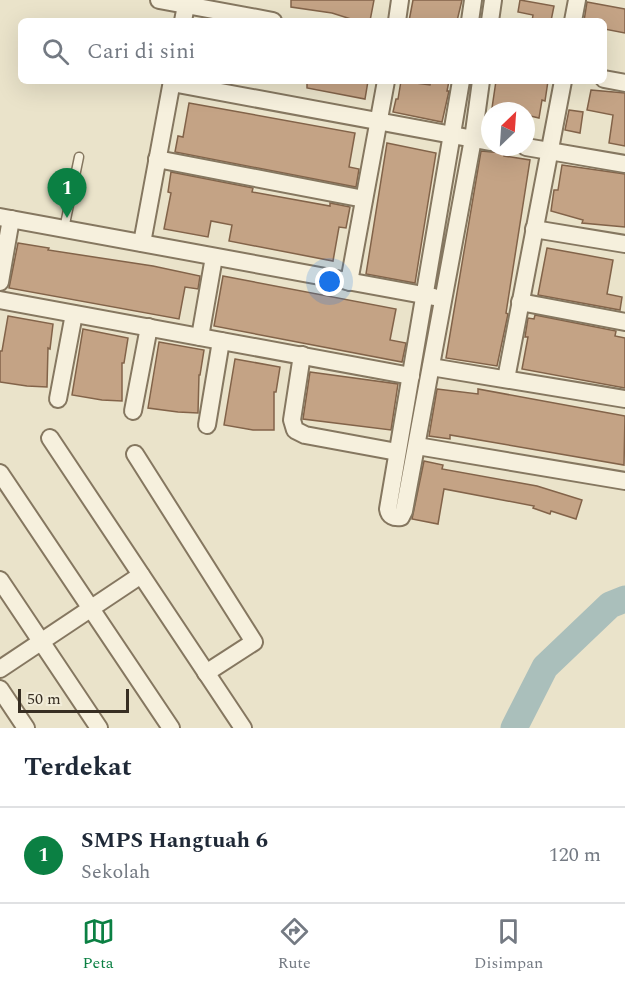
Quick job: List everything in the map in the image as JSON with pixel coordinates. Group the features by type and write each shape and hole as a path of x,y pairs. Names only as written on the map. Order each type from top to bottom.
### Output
{"street":[{"path":"159,0 185,9 251,18"},
{"path":"397,18 400,0"},
{"path":"470,18 473,0"},
{"path":"490,18 493,0"},
{"path":"574,18 577,0"},
{"path":"607,80 625,83"},
{"path":"142,243 172,84"},
{"path":"182,84 481,140"},
{"path":"349,282 385,84"},
{"path":"461,84 388,509 395,518 400,518 404,511 417,446 481,84"},
{"path":"506,379 562,84"},
{"path":"535,148 625,164"},
{"path":"157,159 364,199"},
{"path":"0,282 5,218 443,299"},
{"path":"534,229 625,244"},
{"path":"200,337 214,257"},
{"path":"0,300 411,376"},
{"path":"520,302 625,322"},
{"path":"58,399 74,314"},
{"path":"133,411 149,327"},
{"path":"207,425 221,341"},
{"path":"302,356 292,420 295,430 305,435 397,452"},
{"path":"431,367 625,399"},
{"path":"50,438 243,728"},
{"path":"417,446 625,481"},
{"path":"135,454 254,642 206,673"},
{"path":"0,473 171,728"},
{"path":"0,669 141,575"},
{"path":"0,580 99,728"},
{"path":"0,689 26,728"}],"lane":[{"path":"64,229 79,157"}],"building":[{"path":"291,0 374,0 371,18 348,18 332,13 291,7"},
{"path":"413,0 462,0 458,18 410,18"},
{"path":"520,0 554,6 552,18 532,18 533,15 518,12"},
{"path":"587,2 625,9 625,33 607,30 607,18 584,18"},
{"path":"307,84 368,84 365,99 307,88"},
{"path":"400,84 448,84 442,122 393,112 396,99 398,99"},
{"path":"496,84 548,84 539,118 535,117 535,102 493,102"},
{"path":"591,90 625,93 625,146 609,143 613,115 587,110"},
{"path":"189,103 355,133 349,167 359,169 356,187 175,152 178,136 183,137"},
{"path":"569,110 583,112 580,133 565,130"},
{"path":"387,143 436,153 415,283 366,274"},
{"path":"481,151 481,156 504,156 530,160 506,313 508,314 497,366 446,358"},
{"path":"562,165 625,174 625,227 582,223 583,220 551,211 554,190 558,190"},
{"path":"171,172 253,188 252,192 330,206 330,203 350,207 346,228 339,227 333,261 229,241 232,225 211,221 208,237 164,229 171,193 168,192"},
{"path":"18,243 200,276 198,289 185,287 179,319 9,288"},
{"path":"547,248 613,260 607,294 622,297 620,310 538,295"},
{"path":"223,276 396,309 390,340 406,343 402,362 214,326"},
{"path":"535,315 616,331 615,336 625,338 625,388 522,369 528,337 525,337 528,318 534,319"},
{"path":"8,316 53,324 50,349 48,348 47,387 0,382 0,351 2,351"},
{"path":"83,329 128,338 124,363 122,363 122,401 72,395"},
{"path":"159,342 204,350 199,375 198,413 148,408"},
{"path":"235,359 280,367 276,392 274,392 274,430 253,430 224,425"},
{"path":"310,372 398,384 391,430 303,419"},
{"path":"437,389 478,394 478,389 625,416 624,465 450,435 450,439 429,436"},
{"path":"424,461 443,465 442,469 537,486 582,500 576,519 551,511 550,514 533,508 534,506 444,489 438,524 412,519"}],"waterway":[{"path":"514,728 545,667 610,605 625,599"}],"place":[{"name":"SMPS Hangtuah 6","path":"67,218"}]}
